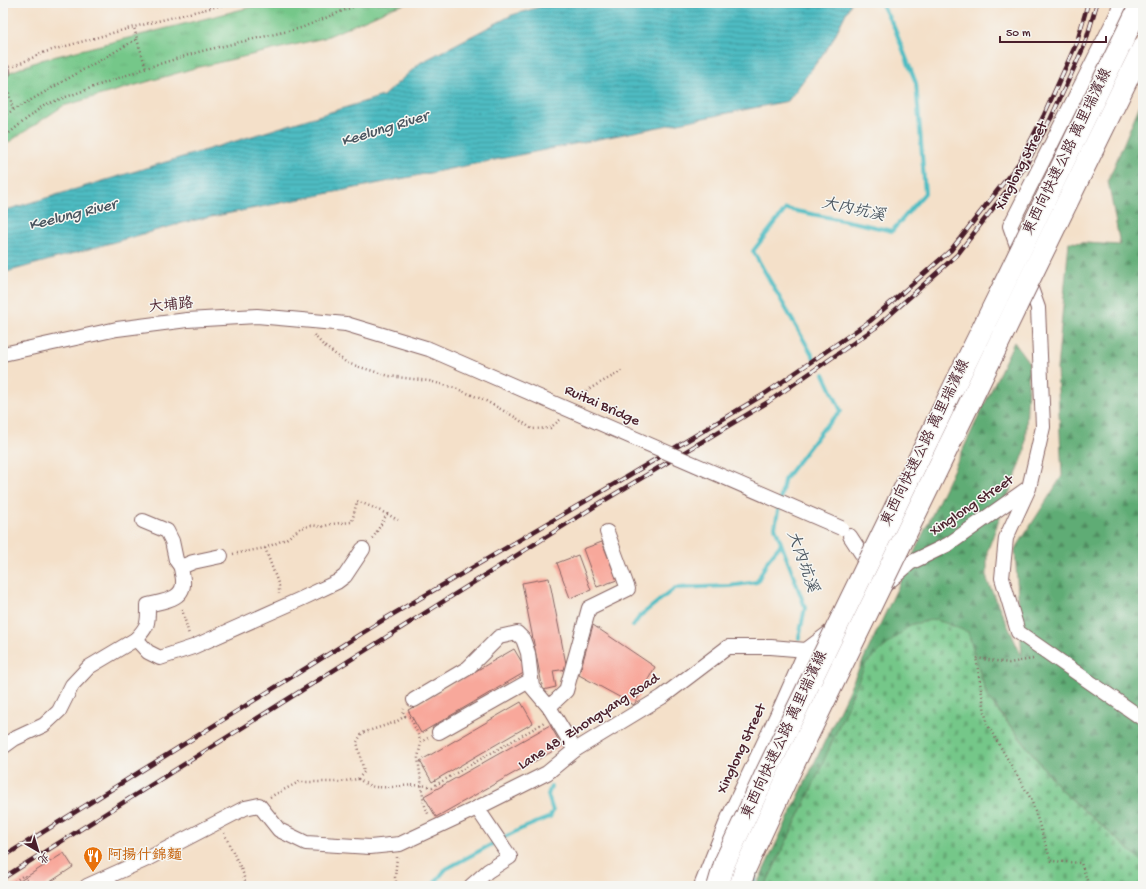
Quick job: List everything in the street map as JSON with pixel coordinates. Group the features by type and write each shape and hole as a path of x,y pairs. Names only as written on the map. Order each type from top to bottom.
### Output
{"highway":[{"name":"東西向快速公路 萬里瑞濱線","path":"718,886 726,862 767,771 1141,3"},
{"name":"東西向快速公路 萬里瑞濱線","path":"740,886 745,869 786,780 1143,47"}],"street":[{"name":"Xinglong Street","path":"701,886 729,816 806,650 858,610 910,563 949,544 1029,488 1043,426 1038,308 1010,226 1117,14 1120,3"},
{"name":"大埔路","path":"3,354 117,329 188,320 257,316 346,324"},
{"name":"Ruitai Bridge","path":"346,324 429,349 846,532"},
{"path":"1029,488 1006,538 1002,578 1018,632 1143,719"},
{"path":"3,747 14,739 44,725 59,711 72,685 89,667 136,639 145,630 148,622 148,605 178,596 182,591 184,581 180,567 176,560 172,541 167,531 143,521"},
{"path":"551,711 566,691 589,608 628,590 608,532"},
{"path":"846,532 910,563"},
{"path":"846,532 863,556 866,583 858,610"},
{"path":"136,639 148,652 160,658 193,646 337,582 345,576 363,549"},
{"path":"180,567 193,562 221,556"},
{"path":"414,700 468,668 500,637 517,633 523,640 528,653 532,687 551,711 575,750"},
{"name":"Lane 48, Zhongyang Road","path":"259,805 279,830 306,843 370,847 400,844 477,808 546,773 575,750 662,696 728,647 771,647 806,650"},
{"path":"439,732 531,680"},
{"path":"87,886 147,859 245,808 259,805"},
{"path":"471,886 488,871 510,857 477,808"}],"path":[{"path":"13,110 3,71 46,52 134,27 230,3"},
{"path":"3,138 44,105 146,68 202,51 302,28 362,3"},
{"path":"134,27 146,68"},
{"path":"3,116 137,39"},
{"path":"301,320 323,345 347,363 389,376 429,381 455,388 490,403 515,416 532,429 550,428 562,419"},
{"path":"576,402 580,396 624,369"},
{"path":"221,556 265,548 286,540 301,528 312,525 322,527 331,524 352,522 356,501 398,520"},
{"path":"363,549 370,543 387,514"},
{"path":"265,548 279,586 279,608"},
{"path":"178,596 193,646"},
{"path":"1051,655 1009,663 976,658 987,724 1031,799 1051,861 1081,863 1090,886"},
{"path":"405,716 405,705 414,700"},
{"path":"259,805 268,798 299,782 339,782 358,779 374,787 394,788 425,785 432,787 540,726 551,711"},
{"path":"405,716 410,717 412,720 421,742 418,758 424,803 433,828"},
{"path":"358,779 364,772 357,742 362,733 396,722 405,716"},
{"path":"421,742 439,732"},
{"path":"220,821 243,873 246,886"},
{"path":"393,845 397,862 395,877 397,886"},
{"path":"8,886 24,875 31,886"}],"green space":[{"path":"267,3 409,3 392,8 324,38 195,68 63,106 3,146 3,75 41,60"},
{"path":"1143,97 1143,862 1061,790 987,696 968,632 809,795 765,886 756,886 1014,342 1029,363 1025,451 987,552 987,580 1022,657 1015,550 1062,476 1057,369 1069,242 1120,245 1108,181"},
{"path":"935,619 968,632 987,697 1061,790 1143,862 1143,886 765,886 809,795 866,663 910,625"}],"water":[{"name":"Keelung River","path":"553,3 851,3 831,43 788,101 186,222 3,273 3,211 383,96 420,63 512,15"}],"building":[{"path":"602,542 617,580 597,587 583,549"},
{"path":"578,555 591,590 570,598 557,563"},
{"path":"549,578 567,669 553,671 556,687 543,690 522,583"},
{"path":"593,625 655,667 634,705 579,675"},
{"path":"514,649 527,671 421,733 408,710"},
{"path":"521,702 533,723 432,782 420,761"},
{"path":"550,725 562,746 436,817 424,796"},
{"path":"64,853 73,867 44,886 12,886"}],"waterway":[{"name":"大內坑溪","path":"814,358 753,251 786,209 892,231 925,193 916,83 894,27 881,3"},
{"name":"大內坑溪","path":"799,638 805,607 775,527 784,480 823,429 841,411 824,374"},
{"path":"633,626 640,616 675,588 730,586 757,582 768,560 781,544"},
{"path":"505,837 550,817 553,811 548,795 551,786"},
{"path":"432,886 446,869 496,842"},
{"name":"大內坑溪","path":"753,886 757,865"}],"railway":[{"path":"3,857 383,620 763,395 870,321 951,250 1019,163 1044,115 1077,42 1088,3"},
{"path":"3,878 600,503 768,402 875,328 957,255 1025,167 1051,118 1085,44 1097,3"}],"place":[{"name":"阿揚什錦麵","path":"93,873"}]}
